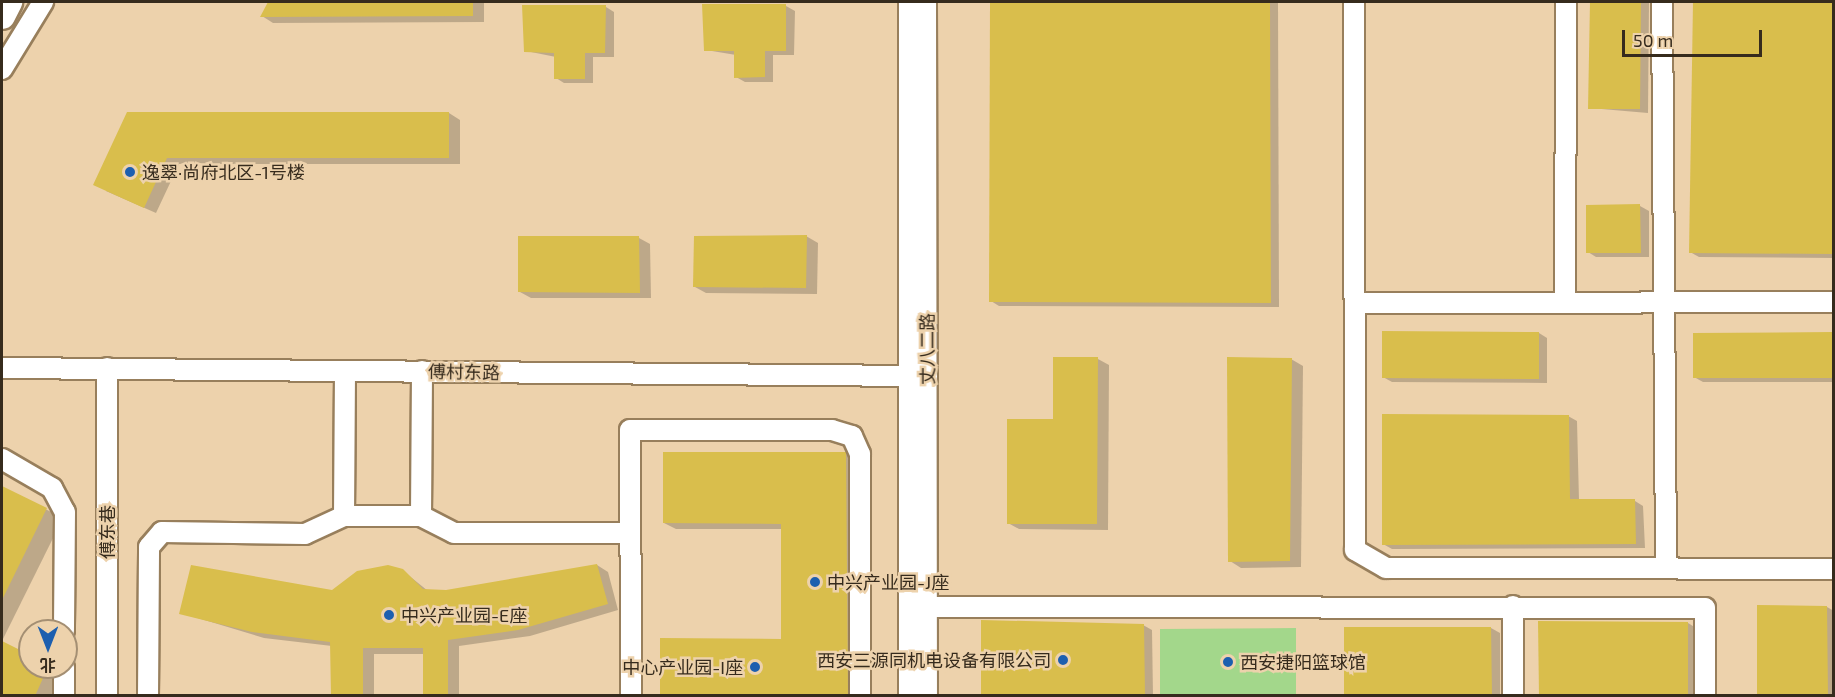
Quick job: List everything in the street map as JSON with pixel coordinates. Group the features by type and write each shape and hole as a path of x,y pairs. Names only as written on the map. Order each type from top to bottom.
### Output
{"main road":[{"path":"2,16 9,2"}],"street":[{"path":"2,69 43,2"},
{"name":"丈八二路","path":"909,2 918,376"},
{"name":"丈八二路","path":"909,696 918,607 918,376 926,2"},
{"path":"1354,2 1355,550 1386,568 1833,569"},
{"path":"1565,303 1566,2"},
{"path":"1662,2 1666,567"},
{"path":"1355,303 1833,302"},
{"name":"傅村东路","path":"2,368 918,376"},
{"name":"傅东巷","path":"107,368 107,696"},
{"path":"344,516 345,371"},
{"path":"421,516 422,371"},
{"path":"631,696 630,430 832,430 852,436 860,454 860,696"},
{"path":"2,459 52,488 64,512 64,619"},
{"path":"148,696 149,547 162,532 305,534 344,516 421,516 454,533 630,533"},
{"path":"1513,606 1513,696"},
{"path":"918,607 1705,608 1705,696"},
{"name":"丈八二路","path":"918,607 927,696"},
{"path":"64,679 64,696"}],"green space":[{"name":"西安捷阳篮球馆","path":"1296,628 1296,695 1160,695 1160,629"}],"building":[{"path":"268,2 473,2 473,16 260,17"},
{"path":"990,2 1270,2 1271,303 989,302"},
{"path":"1590,2 1641,2 1640,109 1588,109"},
{"path":"1693,2 1833,2 1833,254 1689,253"},
{"path":"702,4 786,4 786,51 765,51 765,77 734,78 734,51 704,51"},
{"path":"522,5 606,5 605,53 585,53 585,79 554,79 554,53 524,52"},
{"name":"逸翠·尚府北区-1号楼","path":"127,112 449,112 449,158 167,158 144,208 93,185"},
{"path":"1640,204 1641,253 1586,253 1586,205"},
{"path":"807,235 806,288 693,287 694,236"},
{"path":"518,236 639,236 640,293 518,292"},
{"path":"1382,331 1539,332 1539,379 1382,378"},
{"path":"1833,332 1833,378 1693,378 1693,333"},
{"path":"1053,357 1098,357 1097,524 1007,524 1007,419 1053,419"},
{"path":"1227,357 1292,358 1290,561 1228,562"},
{"path":"1382,414 1569,415 1570,499 1635,499 1636,544 1382,545"},
{"name":"中兴产业园-J座","path":"663,452 846,452 848,696 660,696 660,638 781,639 781,524 663,523"},
{"path":"2,486 47,508 2,600"},
{"path":"597,564 608,604 518,630 448,640 448,696 423,696 423,648 363,648 363,696 331,696 330,642 252,632 179,614 191,565 332,590 357,571 388,565 403,569 423,589 446,590"},
{"path":"1757,605 1827,606 1828,696 1757,696"},
{"name":"西安三源同机电设备有限公司","path":"981,620 1144,624 1145,696 981,696"},
{"path":"1538,621 1688,622 1688,696 1539,696"},
{"path":"1344,627 1491,627 1492,696 1344,696"},
{"path":"2,641 18,649 18,679 43,679 35,696 2,696"}],"place":[{"name":"逸翠·尚府北区-1号楼","path":"130,172"},
{"name":"中兴产业园-J座","path":"815,582"},
{"name":"中兴产业园-E座","path":"389,615"},
{"name":"西安三源同机电设备有限公司","path":"1063,660"},
{"name":"西安捷阳篮球馆","path":"1228,662"},
{"name":"中心产业园-I座","path":"755,667"}]}
